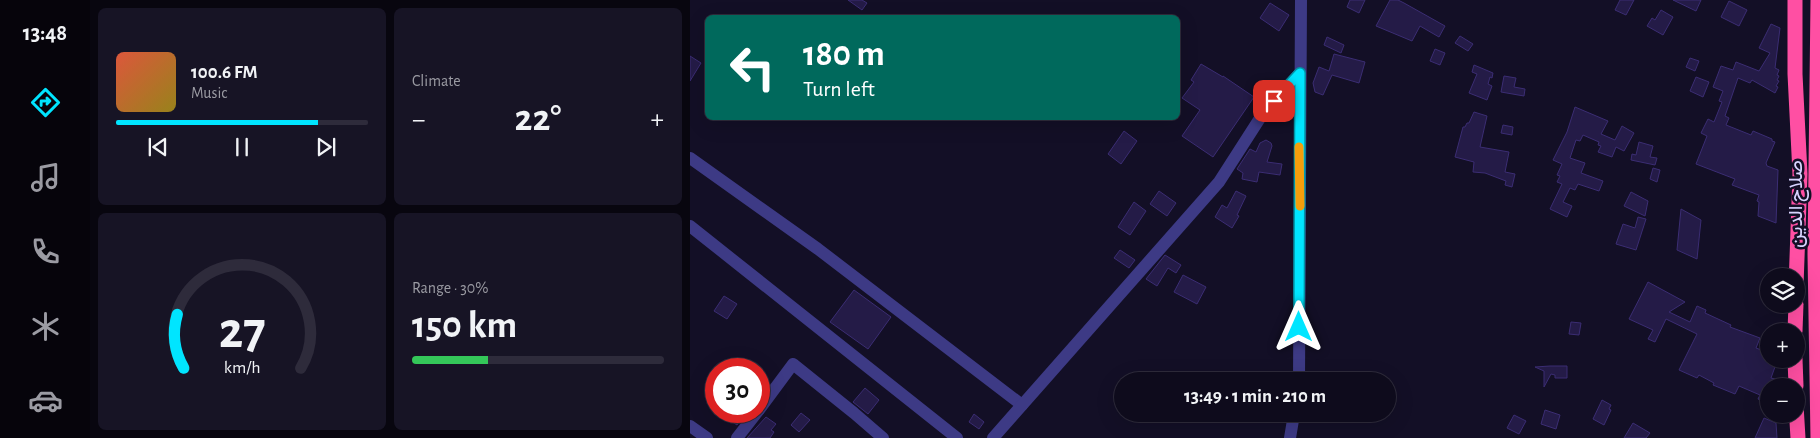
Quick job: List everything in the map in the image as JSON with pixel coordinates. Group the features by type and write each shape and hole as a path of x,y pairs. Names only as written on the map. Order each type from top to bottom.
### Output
{"highway":[{"name":"صلاح الدين","path":"1795,0 1795,65 1800,174 1797,268"},
{"name":"صلاح الدين","path":"1818,0 1815,254 1818,438"},
{"path":"1797,423 1798,438"}],"street":[{"path":"1299,372 1301,0"},
{"path":"993,438 1219,182 1262,115 1300,73"},
{"path":"690,158 818,249 1022,405"},
{"path":"690,226 957,438"},
{"path":"770,394 793,364 854,412 883,438"},
{"path":"1290,438 1293,422"},
{"path":"737,438 748,423"},
{"path":"690,426 707,438"}],"building":[{"path":"848,0 862,0 867,3 862,10"},
{"path":"1350,0 1365,0 1359,13 1347,7"},
{"path":"1390,0 1398,0 1445,26 1439,37 1420,26 1412,41 1376,26"},
{"path":"1620,0 1634,0 1626,15 1615,10"},
{"path":"1673,0 1701,0 1696,11"},
{"path":"1729,1 1747,10 1739,26 1721,17"},
{"path":"1270,3 1289,15 1279,31 1260,18"},
{"path":"1661,10 1673,17 1663,35 1647,26 1652,18 1655,20"},
{"path":"1771,24 1780,28 1775,68 1779,70 1777,80 1779,81 1775,93 1752,80 1750,83 1738,78 1725,116 1729,118 1726,125 1751,135 1753,131 1775,142 1766,163 1767,166 1778,170 1776,223 1758,216 1759,202 1757,201 1759,195 1732,185 1735,179 1696,164 1707,136 1701,133 1708,119 1714,122 1722,102 1719,101 1723,91 1713,87 1721,66 1733,70 1736,62 1759,71 1770,53 1759,48"},
{"path":"1460,36 1473,44 1468,51 1455,43"},
{"path":"1327,37 1344,45 1341,53 1324,45"},
{"path":"1435,49 1445,53 1440,65 1430,61"},
{"path":"1334,54 1365,62 1359,83 1332,75 1323,95 1315,92 1313,83 1319,67 1329,71"},
{"path":"690,56 701,63 690,81"},
{"path":"1690,58 1699,61 1695,71 1686,67"},
{"path":"1201,64 1254,97 1213,157 1182,136 1200,110 1182,98 1194,82 1191,80"},
{"path":"1474,65 1493,73 1488,84 1492,86 1487,100 1469,93 1477,74 1472,72"},
{"path":"1504,76 1516,78 1514,87 1525,89 1524,96 1501,92"},
{"path":"1696,77 1709,82 1703,97 1690,91"},
{"path":"1575,107 1608,121 1601,134 1615,140 1622,126 1634,133 1624,151 1616,147 1612,157 1598,152 1601,146 1598,145 1599,142 1583,135 1580,141 1576,140 1570,158 1585,163 1581,173 1603,181 1599,191 1578,184 1575,190 1570,188 1563,202 1572,206 1567,217 1550,209 1562,184 1557,182 1560,176 1557,175 1562,164 1553,160 1567,132"},
{"path":"1474,112 1487,116 1480,147 1509,152 1505,172 1515,174 1512,187 1505,185 1506,181 1485,173 1473,172 1474,162 1455,157 1463,127 1469,123"},
{"path":"1503,125 1513,127 1512,135 1501,133"},
{"path":"1124,131 1137,141 1121,164 1108,154"},
{"path":"1266,140 1272,146 1267,162 1282,164 1280,175 1259,172 1257,182 1242,179 1243,173 1237,169 1250,149 1256,152 1260,143"},
{"path":"1639,142 1653,146 1650,157 1657,158 1655,165 1631,160 1632,154 1636,155"},
{"path":"1653,168 1660,170 1657,182 1650,179"},
{"path":"1159,191 1176,203 1167,216 1150,204"},
{"path":"1236,191 1246,196 1237,215 1239,216 1232,228 1215,217 1222,205 1227,208"},
{"path":"1631,192 1648,201 1645,216 1624,206"},
{"path":"1134,202 1146,211 1130,235 1118,227"},
{"path":"1681,209 1701,220 1697,259 1677,250"},
{"path":"1638,217 1646,219 1636,250 1616,244 1623,224 1635,228"},
{"path":"1120,250 1135,260 1129,268 1114,258"},
{"path":"1165,255 1181,265 1176,273 1168,268 1157,286 1146,279"},
{"path":"1183,275 1206,287 1197,304 1174,292"},
{"path":"1648,282 1685,302 1669,312 1690,322 1697,306 1706,310 1705,313 1731,325 1730,327 1760,338 1756,348 1760,350 1760,368 1775,368 1771,378 1760,378 1760,395 1739,386 1735,394 1713,385 1714,383 1699,375 1697,378 1679,370 1697,334 1666,319 1655,342 1648,339 1653,330 1629,319"},
{"path":"854,290 891,317 868,349 830,322"},
{"path":"724,296 737,304 727,319 714,311"},
{"path":"1571,322 1581,323 1579,335 1569,334"},
{"path":"1567,366 1567,378 1555,378 1555,375 1551,374 1544,387 1544,371 1535,367"},
{"path":"865,388 879,400 868,414 853,402"},
{"path":"1602,400 1611,405 1609,409 1611,410 1604,425 1593,419"},
{"path":"1545,410 1560,415 1556,429 1541,424"},
{"path":"801,413 810,420 799,432 791,425"},
{"path":"974,414 984,422 979,429 969,422"},
{"path":"1514,415 1526,421 1519,434 1507,428"},
{"path":"770,420 776,424 771,430 774,432 770,438 747,438 761,423 770,423"},
{"path":"1633,423 1650,433 1646,438 1624,438"},
{"path":"1762,423 1776,423 1777,438 1755,438"}],"slow traffic":[{"path":"1299,147 1300,206"}],"route":[{"path":"1274,101 1300,73 1299,327"}]}
